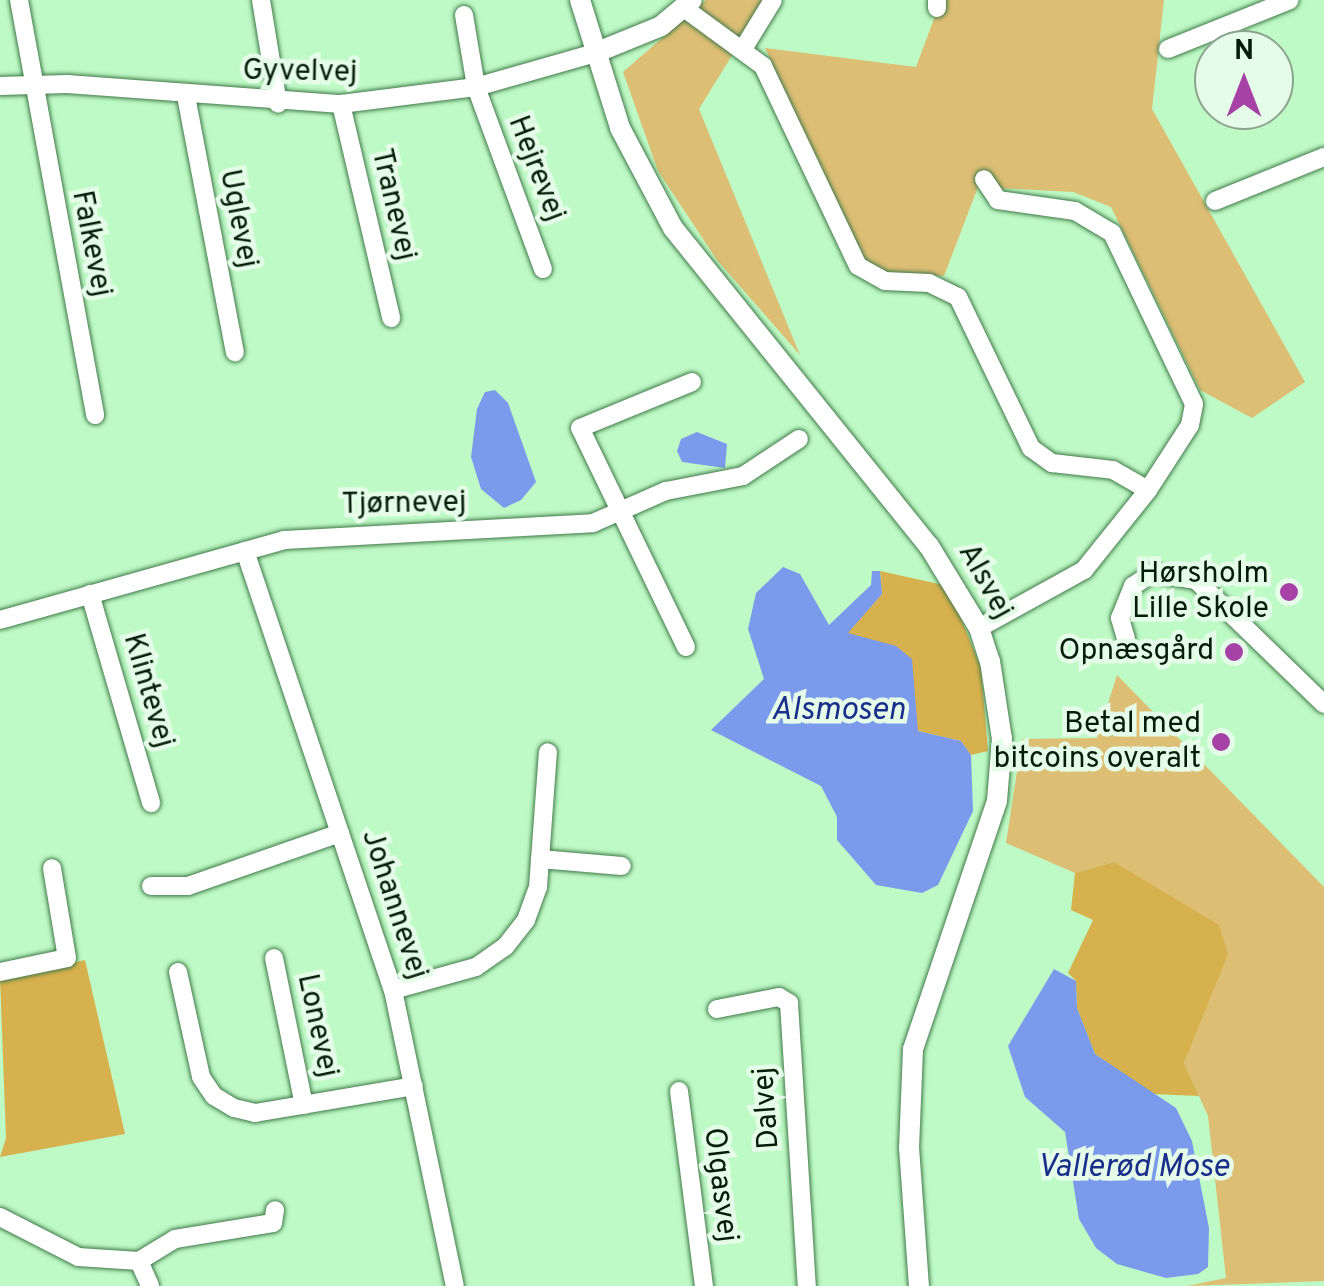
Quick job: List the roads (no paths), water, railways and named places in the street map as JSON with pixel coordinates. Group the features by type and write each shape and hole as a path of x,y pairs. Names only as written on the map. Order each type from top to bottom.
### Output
{"street":[{"name":"Falkevej","path":"19,0 95,415"},
{"path":"261,0 278,104"},
{"name":"Alsvej","path":"580,0 620,128 674,228 929,546 979,628 996,686 1000,776 982,857 929,988 913,1049 910,1146 919,1286"},
{"path":"743,49 773,0"},
{"path":"1168,49 1290,0"},
{"path":"595,53 639,38 688,4 763,66 852,260 874,277 928,283 958,298 1038,454 1062,466 1113,470 1148,490"},
{"name":"Hejrevej","path":"464,15 476,88 543,269"},
{"name":"Gyvelvej","path":"0,86 32,84 278,104 341,104 476,88 595,53"},
{"name":"Uglevej","path":"186,96 235,352"},
{"name":"Tranevej","path":"341,104 390,318"},
{"path":"1215,201 1324,157"},
{"path":"979,628 1084,570 1148,490 1190,425 1194,404 1112,233 1074,211 998,200 984,179"},
{"path":"686,646 618,516 580,428 692,382"},
{"name":"Tjørnevej","path":"0,620 245,551 327,534 533,530 618,516 666,491 743,476 799,439"},
{"name":"Johannevej","path":"245,551 393,990 455,1286"},
{"path":"1126,639 1120,618 1134,586 1152,574 1196,580 1324,704"},
{"name":"Klintevej","path":"90,594 151,803"},
{"path":"393,990 476,966 505,947 533,904 548,752"},
{"path":"151,886 188,886 340,833"},
{"path":"540,859 622,866"},
{"path":"0,972 67,958 52,868"},
{"name":"Lonevej","path":"274,958 304,1105"},
{"path":"178,972 201,1077 214,1096 255,1114 414,1086"},
{"name":"Dalvej","path":"717,1010 779,997 789,1003 808,1286"},
{"name":"Olgasvej","path":"679,1090 704,1286"},
{"path":"0,1217 78,1256 139,1260 175,1239 273,1222 276,1210"},
{"path":"139,1260 150,1286"}],"water":[{"path":"495,390 508,403 536,482 521,500 504,508 481,489 471,457 477,409 485,392"},
{"path":"697,432 727,444 725,468 682,462 677,451 681,439"},
{"name":"Alsmosen","path":"783,567 800,574 829,625 871,585 872,571 880,571 882,594 848,633 896,646 912,659 918,731 961,741 971,755 973,811 938,885 922,893 876,885 837,840 837,817 821,786 711,730 764,679 748,629 756,593"},
{"name":"Vallerød Mose","path":"1054,969 1076,981 1077,1008 1095,1054 1176,1108 1192,1141 1209,1228 1208,1267 1198,1274 1166,1278 1117,1264 1096,1248 1079,1219 1065,1132 1025,1097 1008,1046"}],"place":[{"name":"Hørsholm Lille Skole","path":"1289,592"},
{"name":"Opnæsgård","path":"1234,652"},
{"name":"Betal med bitcoins overalt","path":"1221,742"}]}
